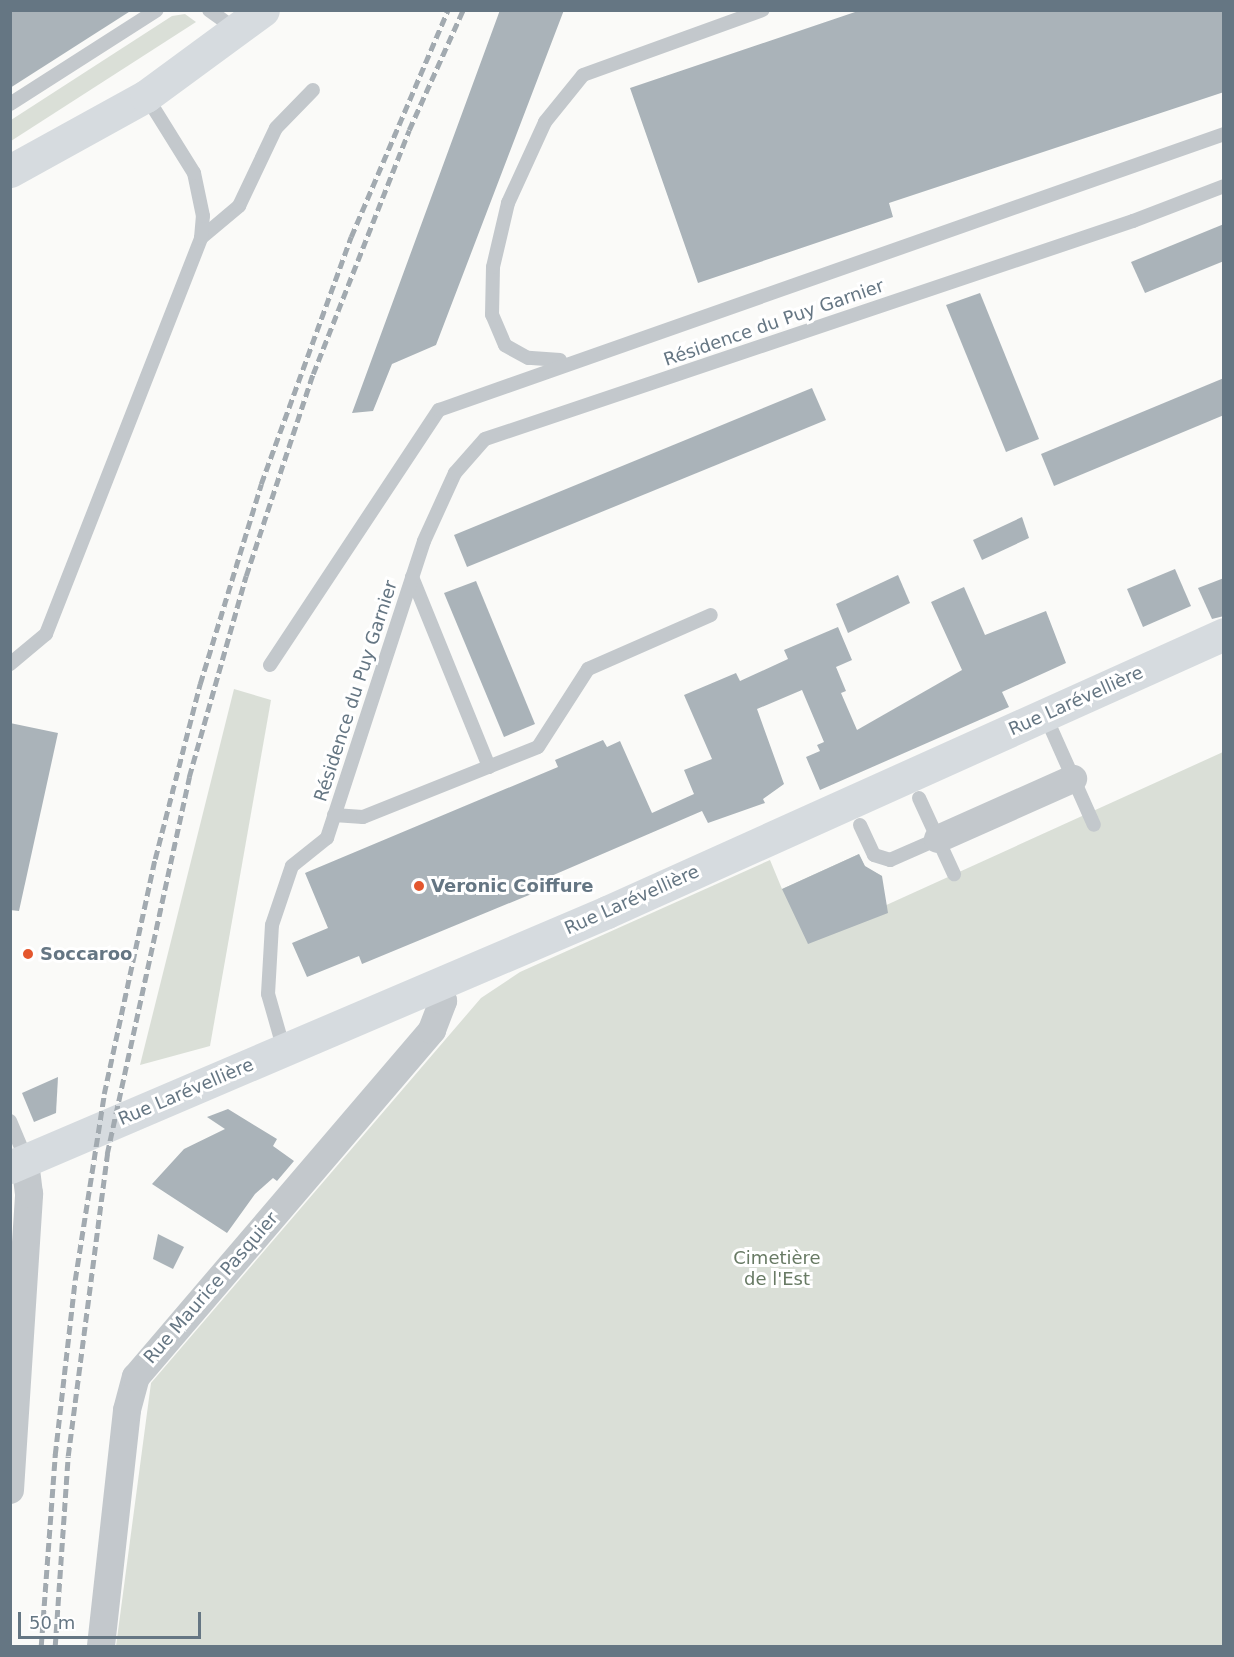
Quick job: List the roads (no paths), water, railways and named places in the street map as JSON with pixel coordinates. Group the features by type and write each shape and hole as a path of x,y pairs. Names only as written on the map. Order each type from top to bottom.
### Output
{"street":[{"path":"10,171 146,96 263,10"},
{"path":"57,146 226,14"},
{"name":"Rue Larévellière","path":"24,1161 439,983 1224,634"},
{"path":"938,839 1073,779"},
{"name":"Rue Maurice Pasquier","path":"101,1647 127,1410 136,1377 432,1030 443,1001 439,983"},
{"path":"10,1490 28,1194 24,1161"}],"lane":[{"path":"10,104 157,10"},
{"path":"631,339 552,362 528,358 505,345 492,315 493,267 508,204 545,122 583,75 763,10"},
{"path":"201,238 240,206 276,128 313,90"},
{"path":"10,664 46,634 201,238 203,216 194,173 146,96"},
{"path":"270,665 439,410 631,339 1224,135"},
{"name":"Résidence du Puy Garnier","path":"284,1050 268,994 272,925 292,866 327,838 412,577 455,473 485,439 1133,221 1224,186"},
{"name":"Résidence du Puy Garnier","path":"412,577 489,767"},
{"name":"Résidence du Puy Garnier","path":"334,815 363,817 538,747 588,669 711,615"},
{"path":"1045,715 1094,825"},
{"path":"919,798 954,874"},
{"path":"860,825 874,855 890,860 938,839"},
{"path":"10,1121 24,1161"}],"railway":[{"path":"41,1646 55,1455 75,1280 104,1094 155,859 200,684 261,484 351,237 448,10"},
{"path":"55,1646 68,1456 107,1154 189,777 246,576 313,374 409,130 463,10"}],"place":[{"name":"Veronic Coiffure","path":"419,886"},
{"name":"Soccaroo","path":"28,954"}],"park label":[{"name":"Cimetière de l'Est","path":"777,1269"}]}
